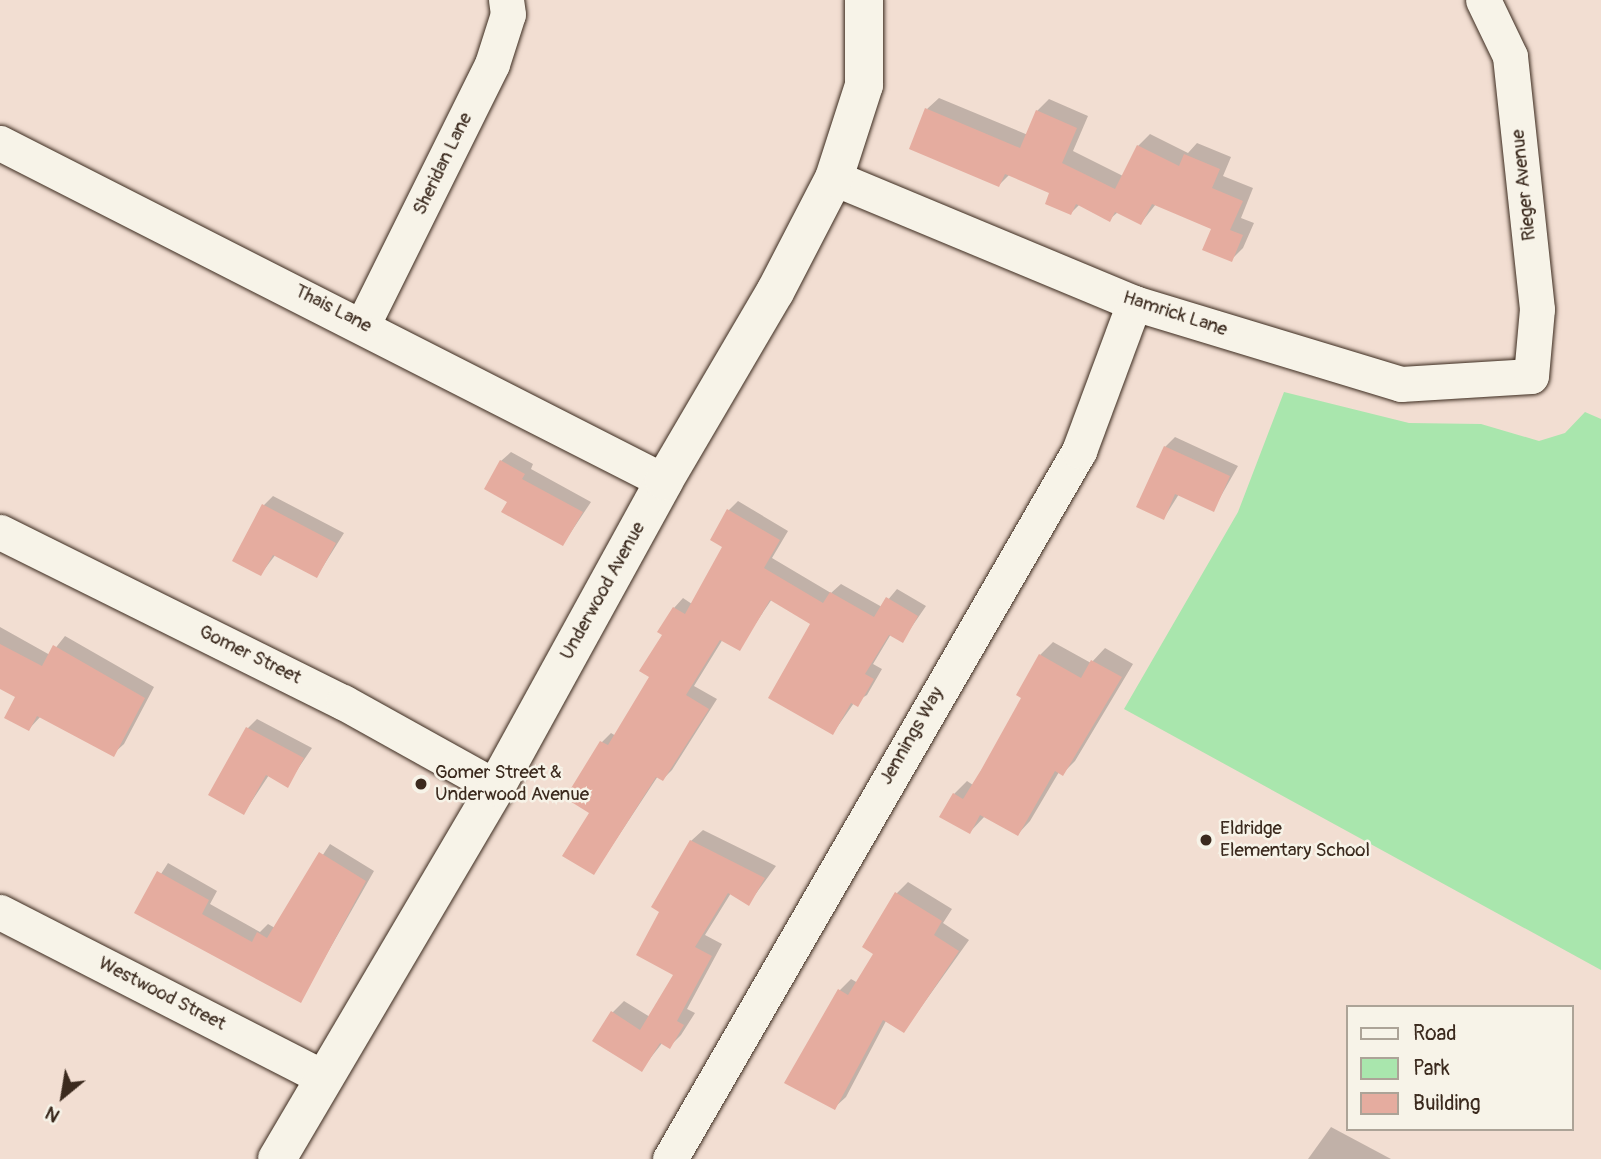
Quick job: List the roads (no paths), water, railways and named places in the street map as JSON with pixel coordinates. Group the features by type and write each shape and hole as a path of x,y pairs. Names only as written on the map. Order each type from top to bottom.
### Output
{"street":[{"name":"Sheridan Lane","path":"363,324 492,64 508,14 506,0"},
{"name":"Underwood Avenue","path":"277,1159 496,787 664,481 775,292 834,178 864,85 864,0"},
{"name":"Rieger Avenue","path":"1483,0 1510,56 1537,309 1531,376"},
{"name":"Thais Lane","path":"0,143 363,324 664,481"},
{"name":"Hamrick Lane","path":"834,178 1134,303 1401,384 1531,376"},
{"name":"Jennings Way","path":"670,1159 1079,451 1134,303"},
{"name":"Gomer Street","path":"0,531 343,702 496,787"},
{"name":"Westwood Street","path":"0,912 323,1077"}],"place":[{"name":"Gomer Street & Underwood Avenue","path":"421,784"},
{"name":"Eldridge Elementary School","path":"1206,840"}]}
